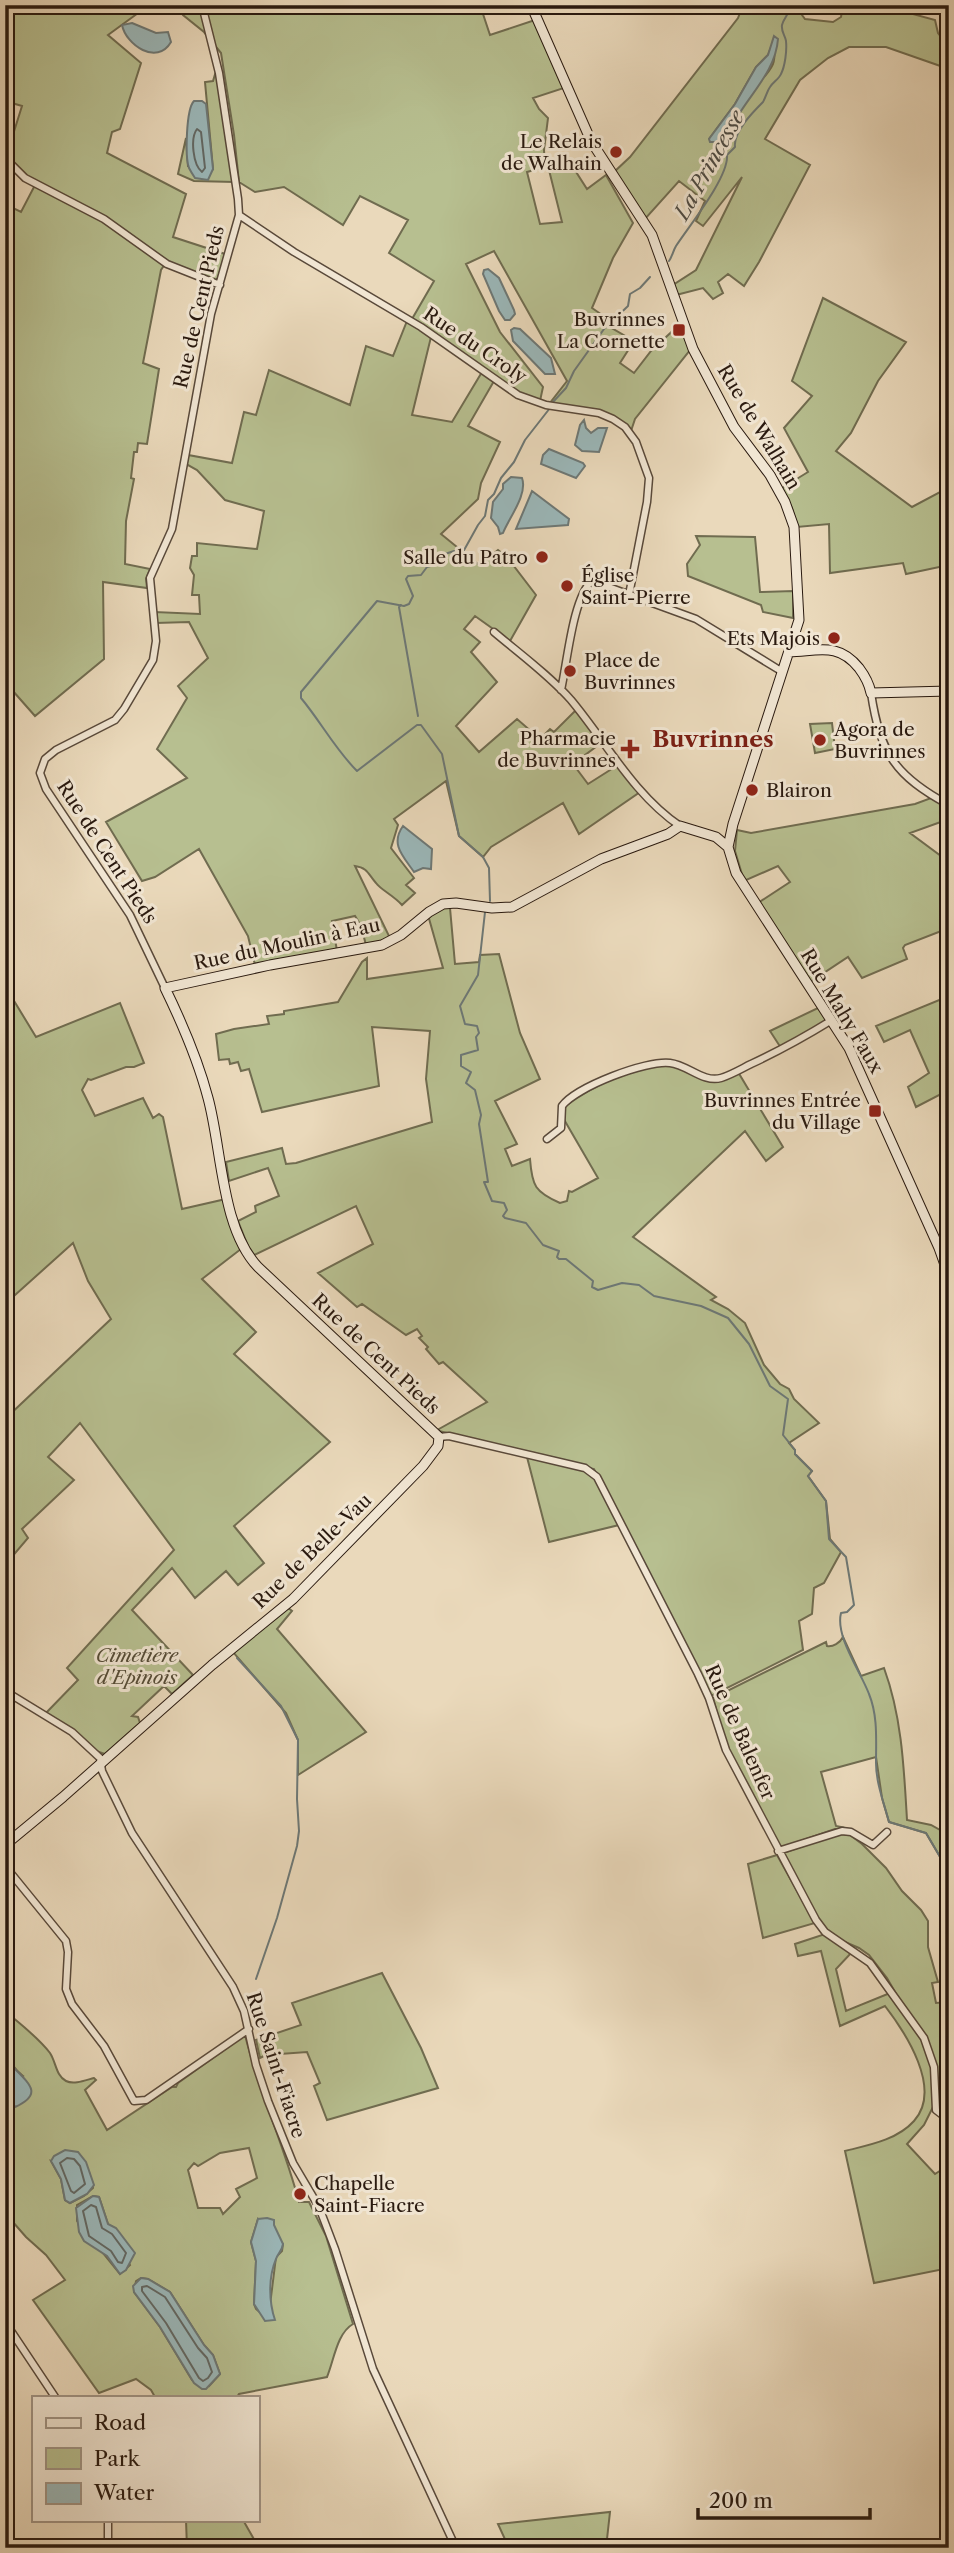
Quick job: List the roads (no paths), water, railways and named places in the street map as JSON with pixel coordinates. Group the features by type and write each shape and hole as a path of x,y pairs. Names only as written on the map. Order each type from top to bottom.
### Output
{"street":[{"name":"Rue de Cent Pieds","path":"202,5 219,73 239,199 239,215 207,333 172,529 150,578 156,641 153,660 118,716 106,726 51,753 43,763 40,773 46,789 130,915 191,1047 208,1097 233,1217 248,1256 439,1437"},
{"name":"Rue de Walhain","path":"530,5 595,148 652,235 692,349 734,426 770,475 794,527 799,620 728,847"},
{"path":"5,158 25,178 104,219 167,264 220,285"},
{"name":"Rue du Croly","path":"239,215 421,327 518,395 546,405 599,413 625,427 636,442 649,478 629,595"},
{"path":"561,690 575,616 589,582 593,581 696,619 781,671"},
{"path":"494,632 561,690 643,792 670,818 680,826 716,837 728,847"},
{"path":"789,652 843,652 864,674 871,693 879,733 891,758 917,786 949,806"},
{"path":"871,693 949,691"},
{"name":"Rue du Moulin à Eau","path":"165,988 382,945 401,935 443,904 457,902 492,908 512,907 601,859 668,834 680,826"},
{"name":"Rue Mahy Faux","path":"728,847 742,884 832,1020 862,1073 949,1276"},
{"path":"547,1139 561,1128 560,1112 566,1101 601,1083 644,1067 666,1063 705,1077 723,1077 788,1046 832,1020"},
{"name":"Rue de Balenfer","path":"439,1437 449,1436 585,1468 597,1477 698,1674 726,1750 778,1852 820,1926 870,1963 920,2032 934,2067 936,2110 949,2120"},
{"name":"Rue de Belle-Vau","path":"5,1845 212,1665 293,1599 423,1466 436,1451 439,1437"},
{"path":"5,1690 72,1732 97,1755 101,1763"},
{"name":"Rue Saint-Fiacre","path":"101,1763 116,1803 132,1833 233,1987 268,2101 293,2163 319,2207 371,2364 456,2548"},
{"path":"778,1852 842,1831 851,1832 873,1845 887,1832"},
{"path":"5,1866 66,1941 66,1989 72,2004 104,2046 134,2101 146,2100 248,2029"},
{"path":"5,2322 54,2396"},
{"path":"108,2522 108,2548"}],"water":[{"path":"132,23 156,33 168,32 171,42 158,52 143,50 129,39 122,25"},
{"path":"774,36 778,39 776,49 764,77 730,124 724,139 710,142 709,139 735,104 756,67 768,55"},
{"path":"194,101 206,104 213,169 208,180 195,178 189,168 188,123"},
{"path":"488,269 499,278 514,310 515,314 510,320 505,320 499,311 483,274 484,270"},
{"path":"520,329 551,358 555,374 545,374 513,341 511,330"},
{"path":"584,420 591,433 598,428 607,428 599,452 582,451 575,445"},
{"path":"549,449 585,466 576,478 541,464 543,455"},
{"path":"511,477 522,478 522,491 517,506 500,534 491,518 493,502 503,489 503,484"},
{"path":"532,491 569,519 568,525 516,529"},
{"path":"403,826 432,849 431,869 423,868 414,872 402,855 398,839"},
{"path":"5,2057 31,2090 28,2098 15,2107 5,2090"},
{"path":"65,2150 78,2152 86,2162 94,2185 87,2194 70,2203 65,2200 61,2179 51,2161"},
{"path":"93,2196 99,2197 108,2224 116,2228 135,2253 126,2270 120,2274 107,2256 84,2241 79,2232 76,2208"},
{"path":"258,2219 274,2220 283,2244 273,2266 271,2282 275,2320 265,2321 254,2304 256,2261 251,2242"},
{"path":"141,2278 148,2279 170,2292 213,2355 220,2374 206,2389 194,2383 160,2327 134,2292 133,2286"}],"waterway":[{"name":"La Princesse","path":"669,261 722,176 727,155 735,147 740,129 763,102 781,74 786,49 782,25 790,5"},
{"name":"La Princesse","path":"552,403 566,388 574,371 604,329 628,306 630,294 650,277"},
{"name":"La Princesse","path":"490,901 489,868 483,857 459,836 442,754 421,725 417,725 357,771 301,698 301,692 377,601 404,606 409,604 413,596 406,579 408,576 421,575 427,567 438,564 445,554 463,552 485,516 488,500 494,494 501,478 514,462 525,440 550,408"},
{"path":"401,605 399,607 418,716"},
{"name":"La Princesse","path":"485,912 478,975 460,1006 465,1024 477,1026 478,1050 461,1055 461,1066 471,1072 466,1083 475,1090 481,1115 479,1124 488,1182 484,1182 492,1201 504,1203 507,1210 503,1216 505,1218 526,1223 543,1245 559,1251 557,1257 566,1259 593,1281 592,1287 598,1290 622,1283 639,1285 654,1296 701,1306 728,1318 749,1344 770,1386 788,1399 783,1435 795,1450 795,1454 812,1471 808,1476 826,1501 829,1539 846,1557 854,1605 847,1612 841,1613 840,1622 845,1643 872,1702 876,1728 877,1778 889,1822 926,1833 949,1872"},
{"path":"237,1658 281,1706 298,1740 297,1846 256,1979"}],"place":[{"name":"Le Relais de Walhain","path":"616,152"},
{"name":"Buvrinnes La Cornette","path":"679,330"},
{"name":"Salle du Patro","path":"542,557"},
{"name":"Église Saint-Pierre","path":"567,586"},
{"name":"Ets Majois","path":"834,638"},
{"name":"Place de Buvrinnes","path":"570,671"},
{"name":"Agora de Buvrinnes","path":"820,740"},
{"name":"Pharmacie de Buvrinnes","path":"630,749"},
{"name":"Blairon","path":"752,790"},
{"name":"Buvrinnes Entrée du Village","path":"875,1111"},
{"name":"Chapelle Saint-Fiacre","path":"300,2194"}],"district":[{"name":"Buvrinnes","path":"713,739"}],"park label":[{"name":"Cimetière d'Epinois","path":"137,1666"}]}
